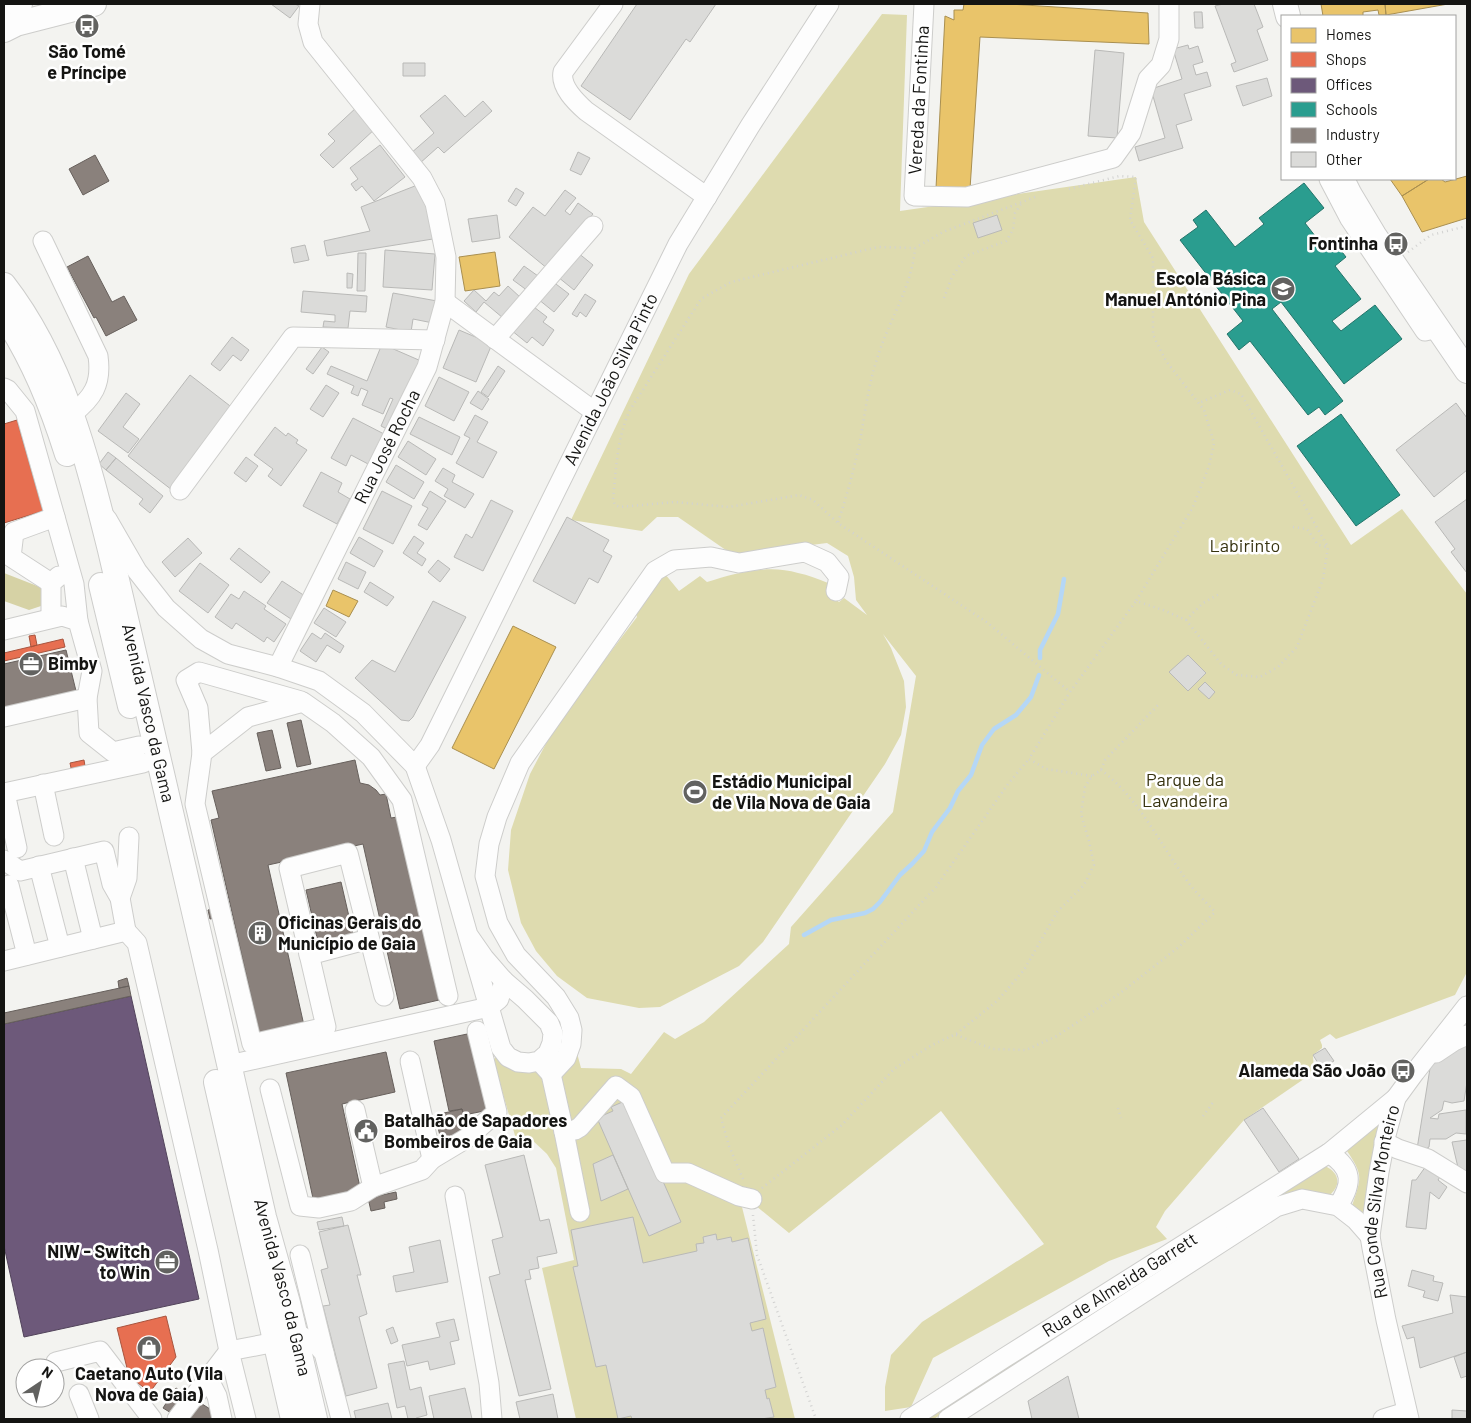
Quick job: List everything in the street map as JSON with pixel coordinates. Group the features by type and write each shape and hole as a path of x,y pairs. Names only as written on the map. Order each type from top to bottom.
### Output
{"main road":[{"path":"4,8 20,4"},
{"path":"4,30 16,24 94,4"},
{"path":"1342,180 1374,235 1466,369"},
{"name":"Avenida Vasco da Gama","path":"4,284 12,323 52,406 70,462 285,1337 315,1419"},
{"name":"Avenida Vasco da Gama","path":"12,323 45,350 72,414 99,506 229,1065 242,1158"},
{"name":"Avenida Vasco da Gama","path":"285,1337 293,1419"}],"street":[{"name":"Rua José Rocha","path":"278,667 427,367 445,302 446,257 435,203 422,178 313,42 308,24 310,4"},
{"path":"612,4 563,72 563,82 581,107 706,197"},
{"name":"Avenida João Silva Pinto","path":"415,766 430,745 678,244 750,126 830,4"},
{"name":"Vereda da Fontinha","path":"924,4 914,196 967,197 1113,158 1131,133 1148,78 1160,65 1169,39 1169,4"},
{"path":"1330,180 1350,219 1425,330 1438,328"},
{"path":"495,339 593,226"},
{"path":"43,241 98,356 96,388 84,404 72,414"},
{"path":"445,302 595,412"},
{"path":"180,490 293,337 434,340"},
{"path":"4,388 8,390 25,411 70,567 78,621 92,671 87,698 89,732 113,752 141,754"},
{"path":"99,506 138,571 166,608 201,639 228,654 278,667 319,681 363,713 415,766 441,840 468,935 494,1003 501,1048 508,1057 518,1062 545,1067 566,1058 571,1044 572,1030 569,1018 556,997 516,955 498,923 485,876 497,817 520,763 655,571 674,560 711,557 739,563 805,552 827,562 839,577 836,591"},
{"path":"51,583 11,556 14,532 55,517"},
{"path":"51,618 51,583 70,567"},
{"path":"4,630 62,616 78,621"},
{"path":"384,996 348,853 289,868 326,1026 252,1044 195,804 202,753 198,708 186,680 199,672 303,702 333,723 371,757 402,800 448,996"},
{"path":"4,716 87,698"},
{"path":"202,753 248,717 303,702"},
{"path":"27,955 11,882 4,793 43,784 141,754"},
{"path":"43,784 54,836"},
{"path":"11,882 40,866 104,851 136,833 127,878 120,898"},
{"path":"104,851 112,884 120,898 126,931 137,943 246,1419"},
{"path":"73,858 93,939"},
{"path":"40,866 60,948"},
{"path":"4,961 126,931"},
{"path":"468,935 484,958 504,981 526,999 549,1023 553,1033 545,1067 564,1132 580,1212"},
{"path":"309,955 369,939"},
{"path":"494,1003 504,981"},
{"path":"229,1065 494,1003"},
{"name":"Rua Conde Silva Monteiro","path":"1408,1416 1386,1320 1370,1236 1384,1142 1396,1098 1467,1006"},
{"path":"270,1090 300,1206 319,1208 351,1201 372,1187 422,1170 432,1158 467,1138 497,1112 477,1031"},
{"path":"1424,1061 1467,1034"},
{"path":"410,1061 432,1158"},
{"path":"564,1132 580,1127 616,1086 631,1097 665,1173 688,1173 739,1196 752,1199"},
{"name":"Rua de Almeida Garrett","path":"910,1419 1028,1342 1329,1153 1396,1098"},
{"path":"355,1110 372,1187"},
{"path":"1384,1142 1398,1149 1428,1158 1467,1183"},
{"path":"1329,1153 1344,1166 1349,1180 1348,1189 1338,1206"},
{"path":"455,1196 489,1383 492,1419"},
{"name":"Rua de Almeida Garrett","path":"948,1419 1276,1208 1302,1199 1338,1206 1356,1220 1370,1236"},
{"path":"300,1255 341,1419"},
{"path":"178,1419 229,1351 285,1337 318,1346 324,1353"},
{"path":"65,1360 100,1351 146,1417"},
{"path":"208,1378 217,1396 222,1419"},
{"path":"79,1394 89,1419"},
{"path":"1383,1419 1408,1416"}],"path":[{"path":"816,1419 757,1255 752,1199 729,1146 722,1118 936,887 1008,784 1029,759 1070,692 1136,601 1193,507 1209,466 1214,443 1204,410 1166,361 1153,335 1153,258 1130,220 1136,177 1119,176 1064,190"},
{"path":"1037,197 943,232 915,248 878,247 731,282 701,299 630,410 617,460 614,500 615,505 620,507 675,502 729,507 799,495 813,500 838,522 988,623 1070,692"},
{"path":"944,298 952,277 966,256 1006,241 1013,230 1016,213 1022,203"},
{"path":"1393,263 1431,235 1467,226"},
{"path":"838,522 860,441 869,388 875,366 913,266 915,248"},
{"path":"1136,601 1186,620 1222,665 1237,675 1260,677 1278,667 1297,647 1323,579 1328,547 1241,394 1230,390 1199,403"},
{"path":"1293,527 1307,529 1318,545 1328,547"},
{"path":"1186,620 1203,604 1221,593"},
{"path":"752,1199 762,1188 842,1124 894,1069 932,1045 956,1034 997,1001 1024,970 1057,912 1084,885 1094,865 1081,814 1084,787 1092,776 1101,770 1105,760 1159,704"},
{"path":"1029,759 1046,770 1092,776"},
{"path":"956,1034 993,1049 1026,1050 1057,1036 1119,994 1180,946 1215,912 1191,887 1137,806 1101,770"},
{"path":"1203,1116 1214,1102"},
{"path":"1118,1108 1121,1118"}],"green space":[{"name":"Parque da Lavandeira","path":"882,14 907,15 900,211 1136,177 1144,222 1351,545 1402,509 1467,594 1467,972 1455,995 1336,1039 1330,1034 1320,1040 1322,1048 1313,1055 1314,1072 1244,1120 1165,1211 1156,1227 1167,1239 1109,1261 933,1358 911,1407 885,1411 885,1387 891,1355 922,1322 1044,1244 941,1111 789,1233 738,1191 795,1419 576,1419 542,1268 574,1260 556,1168 547,1154 530,1138 516,1139 493,1060 496,1057 500,1061 577,1053 581,1068 621,1069 631,1074 664,1032 675,1039 704,1022 789,944 791,927 893,812 916,676 883,634 891,648 904,681 906,707 901,735 885,764 763,942 739,966 660,1007 639,1008 587,998 557,976 536,951 521,923 508,870 511,830 530,774 550,736 637,617 634,609 665,574 679,591 700,576 707,582 741,573 775,569 787,570 828,583 826,591 839,602 844,598 867,615 856,600 854,577 848,556 827,543 733,555 678,517 657,517 642,531 571,520 689,274"},
{"path":"1376,1122 1382,1123 1365,1214 1362,1216 1352,1206 1359,1177 1356,1166 1347,1151"},
{"path":"1325,1166 1333,1171 1337,1178 1337,1186 1331,1194 1262,1207 1318,1167"},
{"path":"1243,1213 1246,1217 934,1419 922,1419"}],"shaded area":[{"path":"4,573 45,589 47,604 29,610 4,601"}],"building: Homes":[{"path":"964,4 1009,4 1148,13 1149,44 980,37 970,189 936,188 945,16 954,20 954,10 963,10"},
{"path":"1321,4 1385,4 1386,15 1379,15 1378,10 1363,12 1363,15 1323,15"},
{"path":"1385,4 1448,4 1386,15"},
{"path":"1467,176 1467,218 1422,232 1402,196 1427,180 1442,180 1445,182"},
{"path":"1391,180 1427,180 1402,196"},
{"path":"495,252 500,286 465,291 459,257"},
{"path":"333,590 358,601 349,617 326,606"},
{"path":"513,626 556,647 494,769 452,748"}],"building: Shops":[{"path":"17,420 43,511 4,523 4,424"},
{"path":"35,635 37,645 31,647 29,636"},
{"path":"63,639 65,647 4,661 4,653"},
{"path":"84,760 85,766 71,768 70,763"},
{"path":"166,1316 176,1357 150,1392 123,1372 127,1368 117,1328"}],"building: Offices":[{"path":"131,996 199,1299 24,1337 4,1246 4,1024"}],"building: Schools":[{"path":"1304,183 1324,208 1305,223 1326,250 1335,243 1346,257 1335,266 1361,299 1332,321 1341,331 1375,305 1402,339 1344,384 1281,302 1272,309 1343,401 1325,415 1319,407 1308,415 1250,341 1239,350 1227,334 1243,321 1180,240 1198,227 1193,220 1206,210 1235,247 1264,224 1259,218"},
{"path":"1341,414 1400,495 1356,526 1297,446"}],"building: Industry":[{"path":"95,155 109,181 83,195 69,169"},
{"path":"88,256 112,302 124,296 137,320 106,336 96,317 94,318 67,267"},
{"path":"66,650 76,691 4,708 4,664"},
{"path":"301,720 311,764 297,767 287,723"},
{"path":"272,730 281,768 266,771 257,733"},
{"name":"Oficinas Gerais do Município de Gaia","path":"355,760 360,783 369,785 380,795 386,794 391,818 397,817 439,1000 400,1009 363,844 268,865 305,1030 261,1040 211,820 219,818 212,791"},
{"path":"341,882 353,934 318,942 306,890"},
{"path":"213,909 215,918 210,919 208,910"},
{"path":"127,978 129,986 119,988 118,981"},
{"path":"129,986 131,996 4,1024 4,1013"},
{"path":"472,1033 489,1110 469,1114 471,1121 465,1122 462,1109 449,1111 434,1041"},
{"path":"386,1052 395,1092 342,1104 361,1192 314,1203 286,1073"},
{"path":"462,1109 468,1134 441,1140 435,1115"},
{"path":"396,1192 397,1199 384,1202 385,1208 371,1211 368,1198"},
{"path":"176,1388 215,1412 217,1419 181,1419 163,1408"}],"building: Other":[{"path":"271,4 295,4 299,6 290,18"},
{"path":"637,4 716,4 690,42 686,39 630,120 581,86"},
{"path":"1223,4 1254,4 1263,27 1257,30 1268,60 1234,72 1231,64 1236,62 1215,6"},
{"path":"1194,12 1202,12 1203,28 1195,28"},
{"path":"1188,45 1189,49 1198,46 1203,62 1193,65 1196,75 1207,72 1211,86 1184,94 1192,120 1176,125 1183,148 1139,161 1135,147 1165,138 1151,89 1182,79 1173,49"},
{"path":"1095,50 1124,53 1117,138 1088,136"},
{"path":"403,63 425,63 425,76 403,76"},
{"path":"1267,78 1272,96 1243,106 1236,86"},
{"path":"445,95 465,117 483,101 492,111 444,153 438,147 419,164 410,154 434,133 420,116"},
{"path":"358,106 377,127 333,168 320,155 335,141 328,134"},
{"path":"380,145 405,177 374,201 362,186 356,191 351,184 358,179 350,168"},
{"path":"578,152 590,158 581,175 570,170"},
{"path":"420,184 439,238 327,256 324,241 370,231 361,207"},
{"path":"516,188 524,193 516,206 508,201"},
{"path":"565,190 576,198 565,211 570,215 578,203 593,214 548,269 509,237 533,207 545,216"},
{"path":"497,215 500,238 472,242 468,219"},
{"path":"997,215 1002,230 978,238 973,223"},
{"path":"305,245 309,260 294,263 291,248"},
{"path":"385,250 435,254 432,290 383,287"},
{"path":"577,252 593,265 574,290 558,277"},
{"path":"358,253 366,253 365,291 357,291"},
{"path":"524,266 538,276 528,291 513,280"},
{"path":"347,273 353,274 352,288 347,288"},
{"path":"552,281 569,294 554,312 538,299"},
{"path":"508,286 521,298 503,318 484,302 476,312 464,301 474,290 486,301 494,292 499,296"},
{"path":"303,291 367,296 366,312 350,311 348,328 323,327 324,321 335,322 335,315 301,312"},
{"path":"393,293 437,301 433,323 413,319 411,332 386,327"},
{"path":"585,294 596,301 586,317 580,312 577,317 572,314"},
{"path":"530,304 547,317 543,322 554,330 543,346 532,337 527,343 511,330"},
{"path":"459,330 492,344 476,382 443,368"},
{"path":"232,337 249,350 241,361 233,355 220,371 211,364"},
{"path":"382,344 421,361 391,431 381,426 393,399 390,398 383,414 362,405 368,391 361,388 358,396 351,393 354,386 327,374 331,366 367,381"},
{"path":"322,347 329,352 313,374 306,369"},
{"path":"498,366 505,371 488,397 481,392"},
{"path":"190,375 234,409 172,490 128,456"},
{"path":"439,377 469,392 454,421 425,406"},
{"path":"326,385 339,393 323,417 310,409"},
{"path":"478,391 489,399 482,410 470,403"},
{"path":"126,393 140,404 123,427 139,439 128,453 98,431"},
{"path":"1456,403 1467,418 1467,470 1434,497 1396,450"},
{"path":"475,415 488,422 477,442 497,452 483,478 456,463 470,438 464,435"},
{"path":"419,417 460,437 452,455 410,434"},
{"path":"353,418 386,435 370,465 351,455 346,466 331,458"},
{"path":"275,427 286,436 288,433 298,440 296,443 307,450 281,486 268,476 273,469 254,455"},
{"path":"408,441 436,459 426,475 398,457"},
{"path":"108,452 116,458 106,470 99,464"},
{"path":"246,457 258,466 246,482 234,473"},
{"path":"116,458 163,496 150,513 139,504 143,499 106,470"},
{"path":"396,465 424,482 414,499 386,482"},
{"path":"443,468 455,475 452,482 474,494 465,508 444,496 448,489 435,481"},
{"path":"321,472 342,483 338,492 350,499 337,524 303,506"},
{"path":"382,491 412,506 393,544 363,529"},
{"path":"430,491 446,501 427,530 418,525 428,508 422,505"},
{"path":"1467,499 1467,573 1451,552 1455,549 1435,522"},
{"path":"491,500 513,511 483,571 454,557 466,534 472,538"},
{"path":"567,517 609,540 603,551 612,556 598,583 589,578 575,604 533,581"},
{"path":"414,536 424,543 417,553 426,559 422,566 403,553"},
{"path":"359,537 383,551 374,567 350,553"},
{"path":"188,538 202,553 175,577 162,562"},
{"path":"239,548 270,572 261,583 230,559"},
{"path":"438,560 450,569 440,582 428,572"},
{"path":"346,562 366,572 358,589 338,579"},
{"path":"200,563 229,585 208,613 179,591"},
{"path":"282,581 308,598 294,621 267,603"},
{"path":"370,582 394,597 387,606 364,592"},
{"path":"244,591 266,606 264,609 286,624 274,642 267,637 264,642 236,623 232,629 215,617 231,594 239,599"},
{"path":"433,601 466,617 413,717 409,721 401,720 355,678 372,660 395,672"},
{"path":"324,608 346,622 336,637 314,623"},
{"path":"312,633 321,639 325,633 344,646 340,653 327,645 316,662 300,651"},
{"path":"1188,655 1206,673 1188,691 1169,672"},
{"path":"1205,682 1215,692 1209,699 1198,689"},
{"path":"1467,1040 1467,1082 1464,1101 1452,1103 1444,1101 1442,1110 1430,1118 1438,1119 1439,1114 1466,1110 1466,1134 1456,1133 1446,1139 1430,1139 1429,1147 1424,1150 1417,1149 1431,1062"},
{"path":"1325,1048 1334,1061 1321,1068 1313,1055"},
{"path":"627,1100 681,1222 649,1236 597,1118 613,1111 611,1107"},
{"path":"1263,1108 1299,1159 1279,1172 1244,1120"},
{"path":"1467,1140 1467,1175 1460,1176 1452,1142"},
{"path":"524,1155 540,1221 549,1219 557,1253 537,1257 539,1268 529,1270 531,1279 525,1280 551,1389 519,1396 489,1277 500,1274 492,1240 503,1237 485,1165"},
{"path":"613,1155 628,1189 601,1201 593,1164"},
{"path":"1426,1166 1443,1172 1438,1180 1447,1187 1439,1199 1430,1192 1426,1229 1406,1227 1412,1180 1416,1180"},
{"path":"342,1217 344,1226 319,1230 317,1222"},
{"path":"633,1217 643,1263 697,1251 696,1244 704,1243 703,1237 716,1234 717,1240 731,1237 732,1242 748,1238 766,1319 750,1323 752,1331 763,1328 776,1387 765,1390 774,1417 761,1419 632,1419 631,1416 618,1419 606,1365 596,1367 573,1267 578,1266 571,1230"},
{"path":"348,1225 361,1275 357,1275 367,1314 359,1317 377,1388 346,1396 323,1306 330,1305 321,1270 328,1268 319,1232"},
{"path":"440,1240 448,1282 396,1292 393,1276 414,1272 409,1247"},
{"path":"1412,1270 1434,1276 1433,1281 1443,1283 1438,1301 1423,1297 1425,1291 1408,1286"},
{"path":"1450,1295 1467,1297 1467,1352 1420,1368 1414,1337 1407,1339 1402,1326 1453,1313"},
{"path":"454,1319 459,1340 450,1342 455,1364 430,1370 428,1361 407,1366 402,1345 440,1337 436,1323"},
{"path":"393,1327 398,1341 391,1344 386,1330"},
{"path":"1467,1352 1467,1376 1461,1378 1454,1357"},
{"path":"404,1361 410,1390 421,1387 427,1415 416,1419 408,1419 405,1406 397,1408 388,1364"},
{"path":"1068,1376 1079,1419 1032,1419 1028,1401"},
{"path":"465,1388 472,1419 434,1419 429,1396"},
{"path":"553,1394 558,1419 520,1419 516,1402"},
{"path":"388,1403 392,1419 356,1419 354,1411"},
{"path":"1452,1410 1467,1411 1467,1419 1452,1419"}],"waterway":[{"path":"1040,658 1040,650 1058,614 1064,579"},
{"path":"804,935 831,920 865,913 873,909 880,902 900,875 924,851 932,832 950,808 958,791 971,775 982,745 994,729 1016,715 1031,697 1039,675"}],"place":[{"name":"São Tomé e Príncipe","path":"87,26"},
{"name":"Fontinha","path":"1396,244"},
{"name":"Escola Básica Manuel António Pina","path":"1283,289"},
{"name":"Bimby","path":"31,664"},
{"name":"Estádio Municipal de Vila Nova de Gaia","path":"695,792"},
{"name":"Oficinas Gerais do Município de Gaia","path":"260,933"},
{"name":"Alameda São João","path":"1403,1071"},
{"name":"Batalhão de Sapadores Bombeiros de Gaia","path":"366,1131"},
{"name":"NIW - Switch to Win","path":"167,1262"},
{"name":"Caetano Auto (Vila Nova de Gaia)","path":"149,1348"}],"park label":[{"name":"Labirinto","path":"1245,546"}]}
